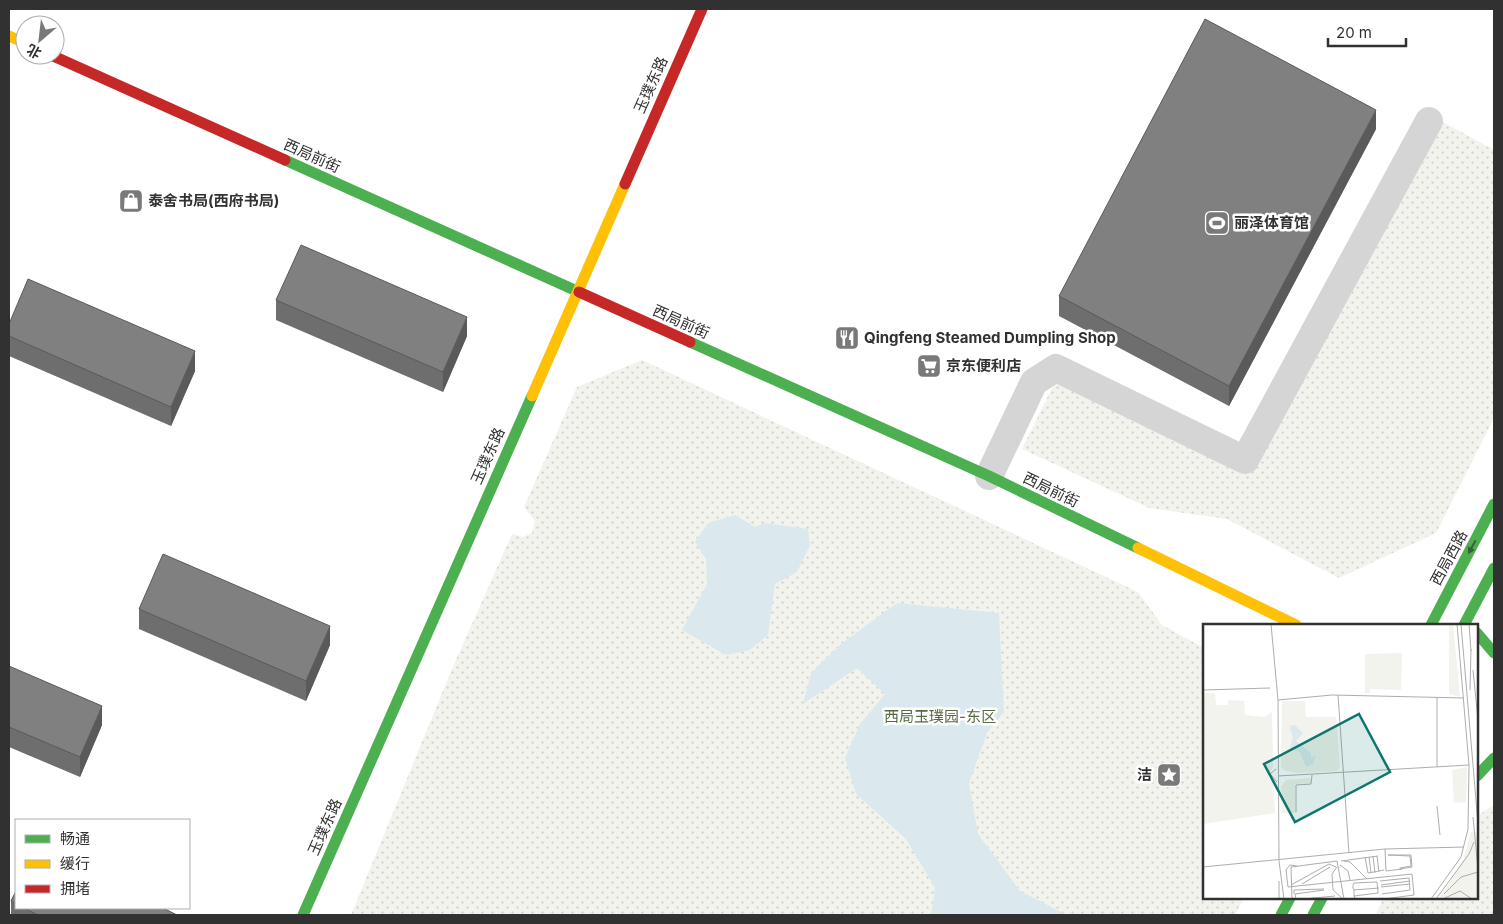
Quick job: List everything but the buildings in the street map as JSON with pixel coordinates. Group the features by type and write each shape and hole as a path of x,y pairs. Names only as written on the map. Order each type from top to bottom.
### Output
{"street":[{"name":"玉璞东路","path":"303,915 702,9"},
{"name":"西局前街","path":"65,61 989,476 1294,624"},
{"path":"989,476 1034,382 1056,368 1245,460 1429,121"},
{"name":"西局西路","path":"1432,624 1494,504"},
{"path":"1466,624 1494,568"},
{"path":"1478,634 1494,653"},
{"path":"1478,775 1494,758"},
{"path":"1281,915 1289,899"},
{"path":"1313,915 1321,899"}],"green space":[{"path":"1443,122 1494,150 1494,418 1436,533 1339,578 1227,519 1149,508 1022,449 1052,388 1062,381 1249,474"},
{"name":"西局玉璞园-东区","path":"642,360 1138,592 1162,625 1203,647 1203,899 1243,899 1235,915 351,915 452,669 512,534 523,537 532,533 535,521 524,507 577,387"},
{"path":"1494,805 1494,915 1375,915 1383,899 1478,899 1478,815"}],"shaded area":[{"path":"735,515 755,527 765,523 808,529 810,545 797,572 775,584 768,635 750,650 726,655 682,630 707,584 706,559 695,542 708,523"},
{"path":"897,603 999,613 1004,712 987,733 969,783 978,834 1020,891 1067,915 931,915 935,888 906,839 856,794 845,758 860,724 885,694 857,668 803,704 811,673 841,644"}],"traffic: fast":[{"path":"285,160 579,292"},
{"path":"690,342 989,476 1138,548"},
{"path":"303,915 532,396"},
{"path":"1432,624 1494,504"},
{"path":"1465,624 1494,568"},
{"path":"1478,634 1494,653"},
{"path":"1478,775 1494,758"},
{"path":"1281,915 1289,899"},
{"path":"1313,915 1321,899"}],"traffic: slow":[{"path":"9,36 15,39"},
{"path":"532,396 625,184"},
{"path":"1138,548 1294,624"}],"traffic: jam":[{"path":"625,184 702,9"},
{"path":"65,61 285,160"},
{"path":"579,292 690,342"}],"place":[{"name":"泰舍书局(西府书局)","path":"131,201"},
{"name":"丽泽体育馆","path":"1217,223"},
{"name":"Qingfeng Steamed Dumpling Shop","path":"847,338"},
{"name":"京东便利店","path":"929,366"},
{"name":"洁","path":"1169,775"}]}
